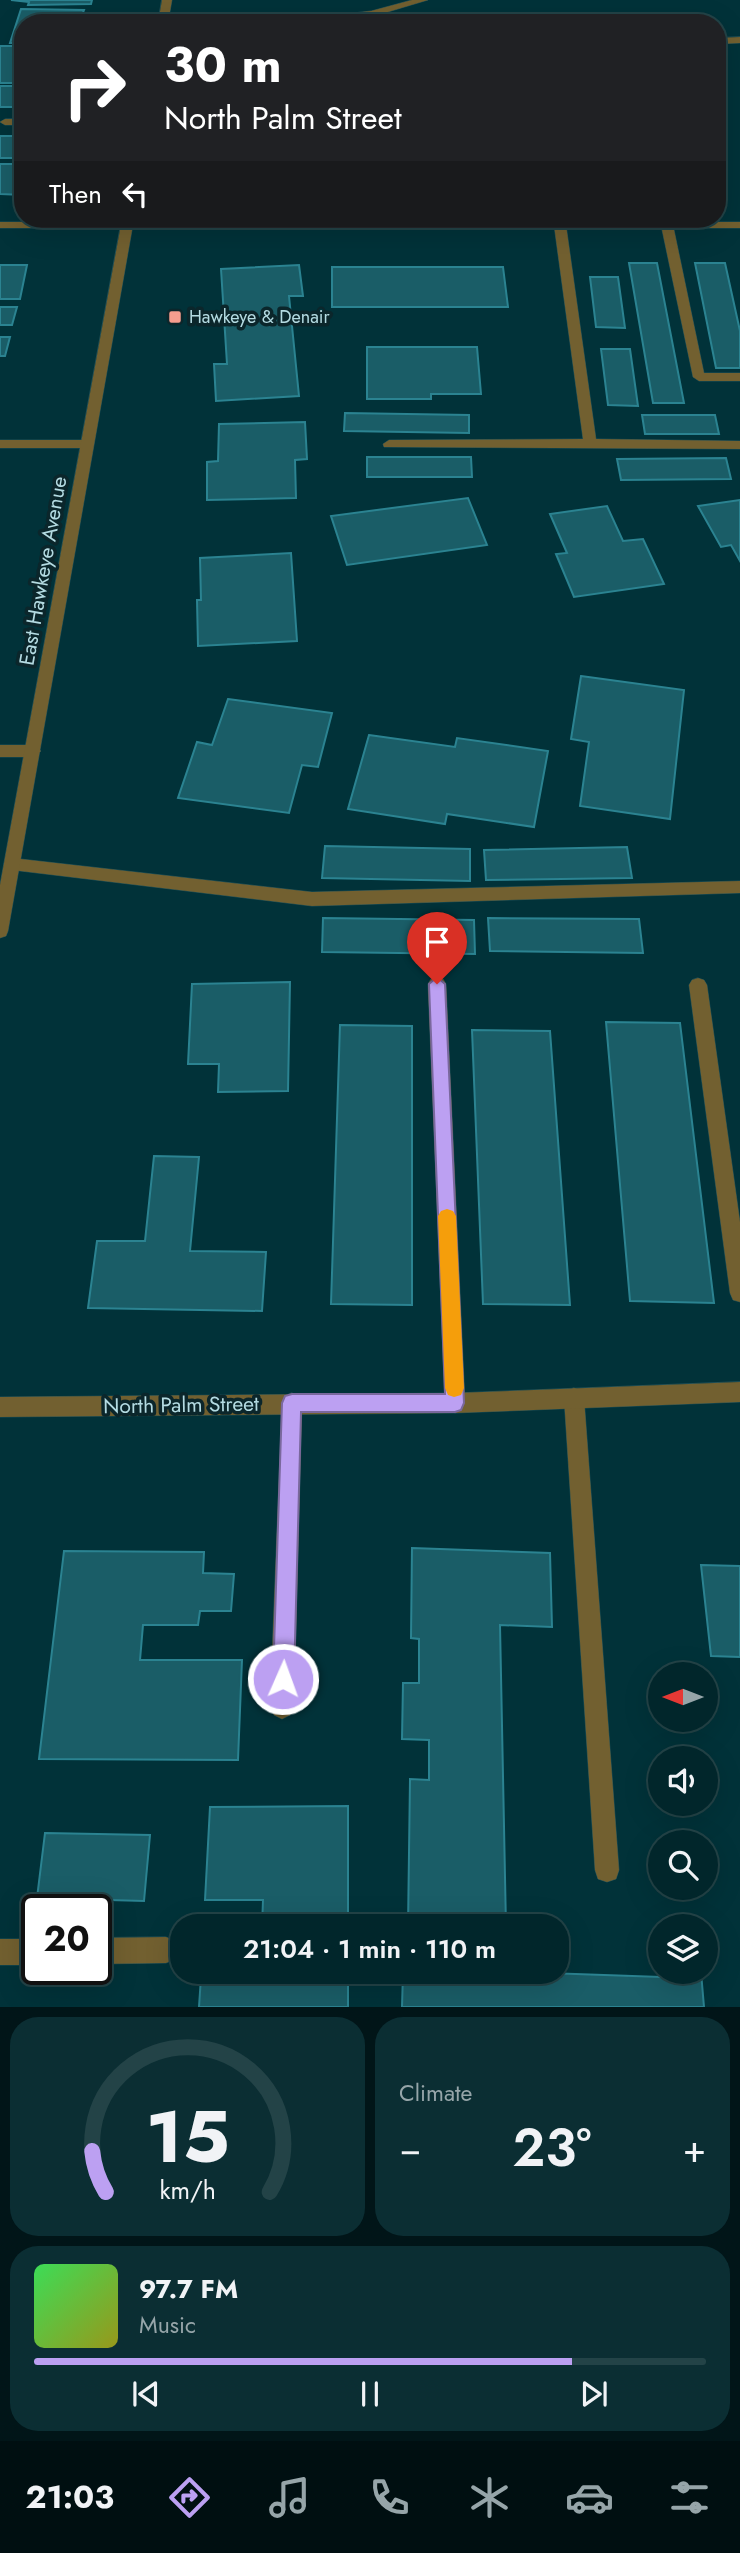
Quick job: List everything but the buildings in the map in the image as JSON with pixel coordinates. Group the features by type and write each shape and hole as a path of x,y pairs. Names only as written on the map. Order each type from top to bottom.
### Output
{"street":[{"path":"371,14 423,0"},
{"path":"5,122 14,122"},
{"name":"East Hawkeye Avenue","path":"0,931 127,228"},
{"path":"560,228 590,443"},
{"path":"668,228 699,377 740,377"},
{"path":"0,444 88,444"},
{"path":"389,444 740,445"},
{"path":"0,751 33,751"},
{"path":"12,864 312,899 740,887"},
{"path":"437,984 455,1403"},
{"path":"698,985 740,1293"},
{"name":"North Palm Street","path":"0,1407 455,1403 740,1392"},
{"path":"574,1398 607,1870"},
{"path":"282,1707 292,1403"},
{"path":"112,1951 166,1950"},
{"path":"0,1952 21,1952"}],"slow traffic":[{"path":"447,1216 454,1388"}],"place":[{"name":"Hawkeye & Denair","path":"175,317"}],"route":[{"path":"283,1679 292,1403 455,1403 437,984"}]}
